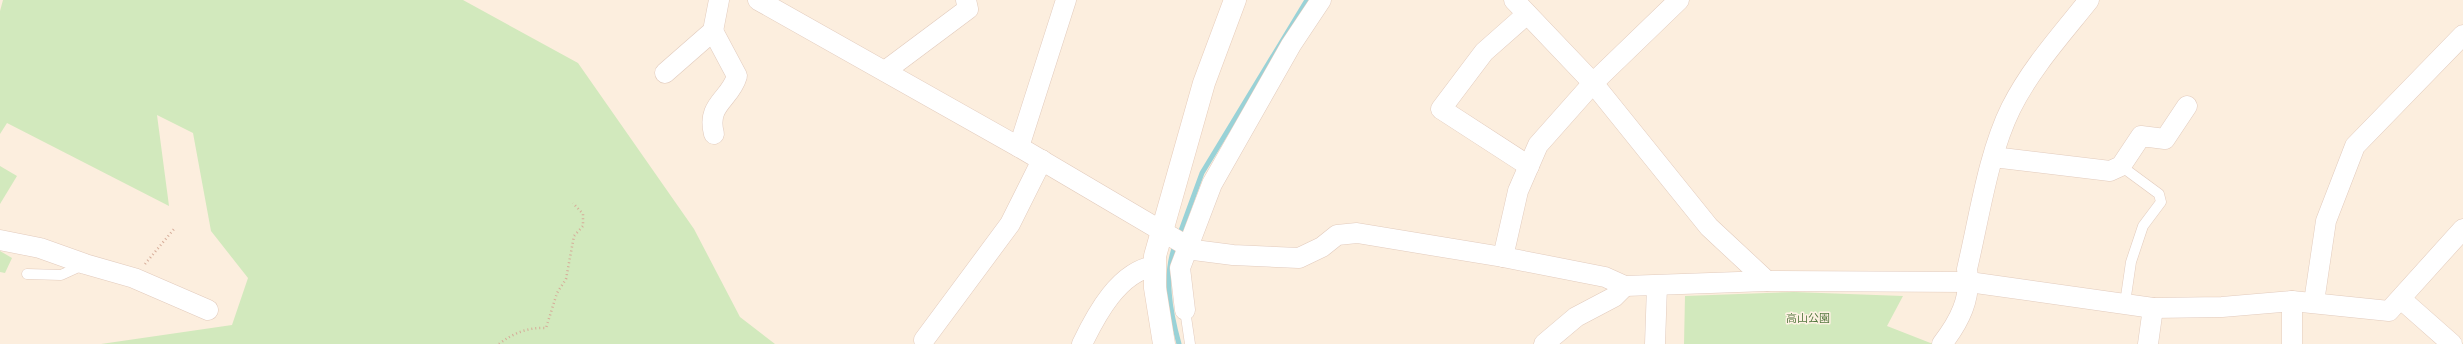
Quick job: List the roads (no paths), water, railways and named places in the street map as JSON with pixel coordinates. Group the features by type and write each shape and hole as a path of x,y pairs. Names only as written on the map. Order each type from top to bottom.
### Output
{"street":[{"path":"665,73 713,31 719,0"},
{"path":"758,0 1042,160 1194,250 1233,255 1299,258 1322,247 1337,235 1357,233 1504,257 1605,277 1625,286 1766,281 1969,282 2153,308 2222,307 2292,301 2314,302 2389,311 2463,229"},
{"path":"885,71 968,9 966,0"},
{"path":"1019,147 1066,0"},
{"path":"1185,310 1176,240 1204,83 1235,0"},
{"path":"1164,344 1155,288 1155,256 1176,240 1212,184 1292,45 1321,0"},
{"path":"1504,257 1518,191 1538,145 1593,83 1679,0"},
{"path":"1942,344 1962,314 1969,282 1967,269 1993,157 2010,109 2024,84 2089,0"},
{"path":"1529,166 1440,109 1520,7 1593,83 1709,227 1766,281"},
{"path":"713,31 737,76 734,86 714,110 712,126 714,134"},
{"path":"2314,302 2326,221 2355,146 2463,35"},
{"path":"1993,157 2110,171 2121,166 2141,136 2165,139 2187,106"},
{"path":"924,340 1010,224 1042,160"},
{"path":"0,240 40,248 85,264 134,278 208,310"},
{"path":"1082,344 1094,318 1115,290 1135,273 1145,267 1155,266"},
{"path":"1544,344 1576,317 1614,297 1625,286"},
{"path":"1655,344 1658,286"},
{"path":"2401,299 2452,344"},
{"path":"2292,301 2292,344"},
{"path":"2148,344 2153,308"}],"lane":[{"path":"2121,166 2159,194 2161,202 2143,226 2131,262 2125,303"},
{"path":"27,274 61,275 85,264"},
{"path":"1185,310 1190,344"}],"waterway":[{"path":"1179,236 1202,173 1307,0"},
{"path":"1176,243 1170,268 1169,293 1179,344"}],"park label":[{"name":"高山公園","path":"1808,318"}]}
